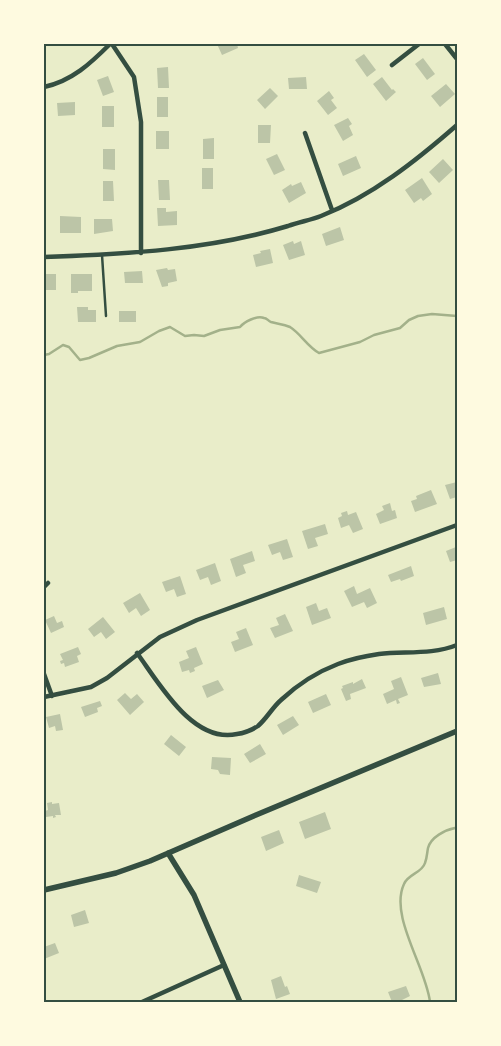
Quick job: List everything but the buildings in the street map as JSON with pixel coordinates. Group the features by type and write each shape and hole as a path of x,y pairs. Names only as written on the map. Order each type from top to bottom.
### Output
{"street":[{"path":"44,87 56,84 80,72 111,44 134,77 141,122 141,253"},
{"path":"392,65 419,44"},
{"path":"445,44 457,59"},
{"path":"44,257 168,251 255,235 321,216 388,180 457,125"},
{"path":"305,133 332,210"},
{"path":"44,698 91,686 107,678 160,637 197,620 457,525"},
{"path":"44,587 48,583"},
{"path":"137,653 178,708 201,728 229,736 244,733 256,727 280,701 303,683 324,670 346,661 378,654 416,653 457,645"},
{"path":"44,674 52,696"},
{"path":"44,890 116,873 168,853 457,731"},
{"path":"168,853 194,895 240,1002"},
{"path":"142,1002 224,965"}],"lane":[{"path":"102,255 106,316"}],"waterway":[{"path":"44,355 63,345 69,347 80,360 117,346 140,342 170,327 185,336 204,336 220,330 240,327 244,323 258,317 290,327 319,353 360,342 374,335 400,328 409,320 418,316 432,314 457,316"},
{"path":"430,1002 427,988 405,926 401,911 401,897 406,881 423,866 428,848 435,837 447,830 457,829"}]}
